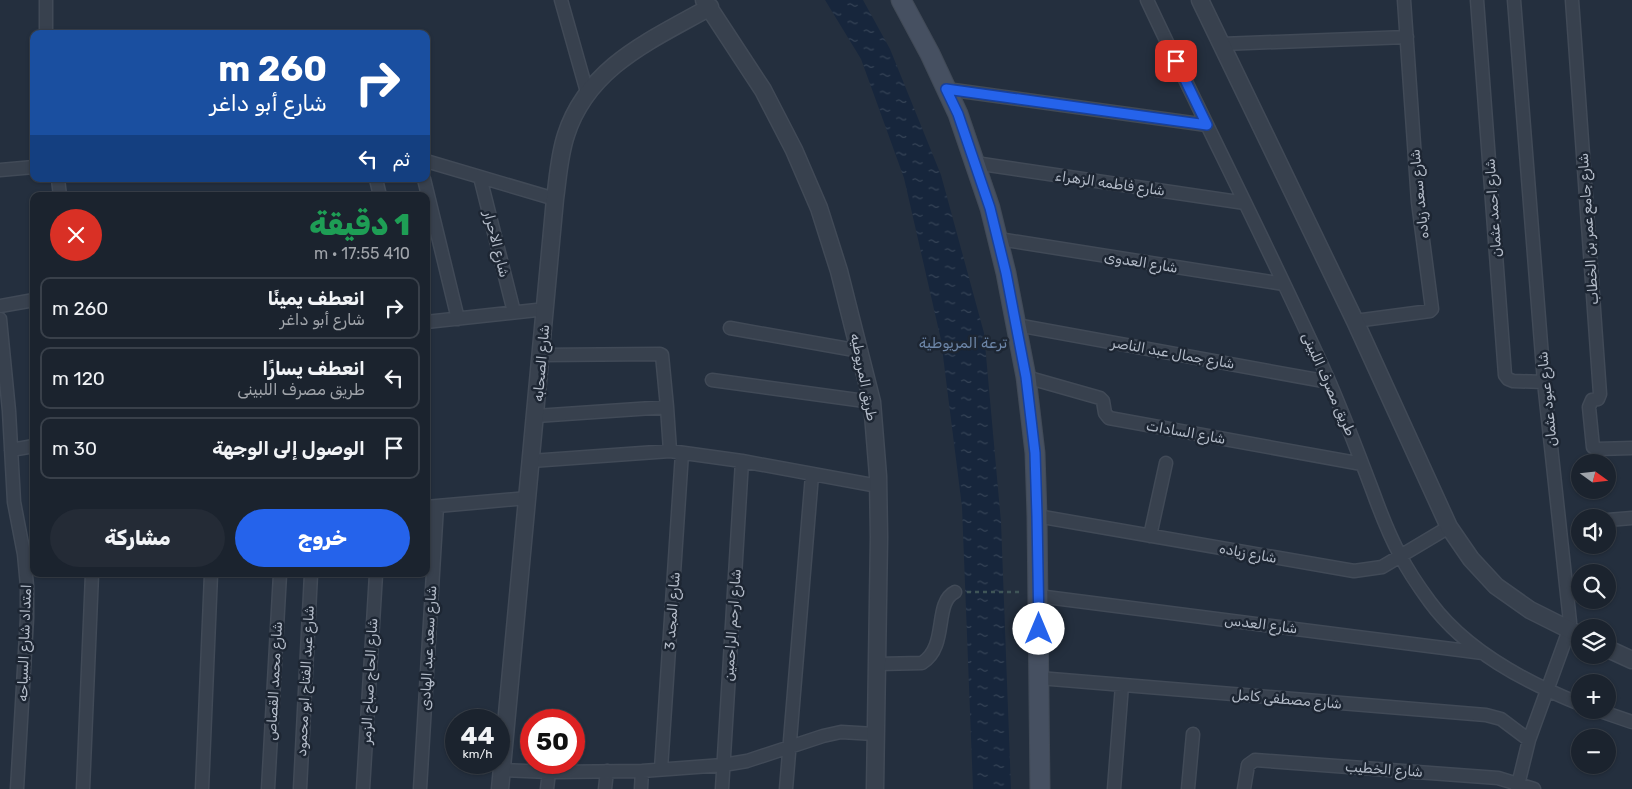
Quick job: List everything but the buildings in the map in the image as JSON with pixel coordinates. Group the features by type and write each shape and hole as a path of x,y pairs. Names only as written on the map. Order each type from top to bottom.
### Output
{"main road":[{"path":"901,0 930,54 958,114 990,208 999,239 1026,377 1035,453 1040,789"}],"street":[{"path":"46,0 46,30"},
{"path":"561,0 587,92"},
{"name":"طريق مصرف اللبينى","path":"1147,0 1284,284 1329,382 1400,556 1431,603 1454,629 1483,653 1546,690 1571,700"},
{"path":"1200,0 1355,321 1448,527 1471,559 1496,586 1530,610 1571,631"},
{"name":"شارع سعد زياده","path":"1355,321 1430,311 1432,309 1418,202 1404,0"},
{"name":"شارع احمد عثمان","path":"1477,0 1505,375 1513,381 1544,382"},
{"name":"شارع عبود عثمان","path":"1514,0 1544,382 1572,619"},
{"name":"شارع جامع عمر بن الخطاب","path":"1572,0 1600,394 1598,399 1592,400 1589,407 1593,447 1597,449 1632,448"},
{"name":"شارع الصحابه","path":"507,709 555,199 566,134 587,92 608,71 630,52 707,4"},
{"name":"طريق المريوطيه","path":"707,4 763,90 794,150 819,208 839,271 872,402 878,486 879,537 875,789"},
{"path":"1222,44 1407,37"},
{"path":"946,89 1207,125"},
{"path":"430,162 555,199"},
{"name":"شارع فاطمه الزهراء","path":"975,163 1244,203"},
{"path":"0,170 30,167"},
{"name":"شارع الاحرار","path":"480,177 514,312"},
{"path":"430,204 458,318"},
{"name":"شارع العدوى","path":"999,239 1284,284"},
{"path":"0,306 30,301"},
{"path":"430,322 546,309"},
{"name":"امتداد شارع السياحه","path":"0,319 4,412 11,450 14,502 24,554 27,586 27,618 17,789"},
{"name":"شارع جمال عبد الناصر","path":"1016,325 1329,382"},
{"path":"730,328 860,351"},
{"name":"شارع المجد 3","path":"541,355 660,354 662,356 667,406 676,452 661,769"},
{"name":"شارع السادات","path":"1026,377 1100,398 1103,401 1105,413 1109,418 1362,464"},
{"path":"712,380 872,402"},
{"path":"536,416 667,406"},
{"path":"11,450 30,447"},
{"path":"531,462 676,452 742,461 878,486"},
{"name":"شارع ارحم الراحمين","path":"722,789 742,461"},
{"path":"1150,536 1166,463"},
{"path":"786,789 812,475"},
{"path":"432,507 528,498"},
{"name":"شارع سعد عبد الهادى","path":"430,554 432,507"},
{"name":"شارع زياده","path":"1037,516 1354,571 1382,567 1448,527"},
{"path":"1616,519 1632,518"},
{"path":"83,789 92,577"},
{"path":"202,789 211,577"},
{"name":"شارع محمد القصاص","path":"268,789 280,577"},
{"name":"شارع عبد الفتاح ابو محمود","path":"300,789 311,577"},
{"name":"شارع الحاج صباح الزمر","path":"363,789 376,577"},
{"name":"شارع سعد عبد الهادى","path":"420,789 429,577"},
{"path":"877,664 922,663 927,659 936,647 946,601 955,592"},
{"name":"شارع العدس","path":"1038,596 1483,653"},
{"name":"شارع عبود عثمان","path":"1517,786 1529,740 1546,690 1571,641"},
{"path":"1616,653 1632,660"},
{"name":"شارع مصطفى كامل","path":"1039,678 1486,715 1501,719 1529,740"},
{"path":"1114,789 1122,685"},
{"path":"1616,717 1632,722"},
{"path":"585,771 642,771 723,765 747,761 789,746 841,732 875,734"},
{"path":"1188,789 1193,734"},
{"name":"شارع الخطيب","path":"1244,789 1247,768 1255,760 1498,778 1517,786 1534,789"},
{"path":"605,789 607,771"},
{"path":"641,789 642,771"},
{"name":"شارع الصحابه","path":"500,789 501,774"},
{"path":"547,789 549,774"}],"path":[{"path":"955,592 1007,592"}],"water":[{"name":"ترعة المريوطية","path":"825,0 863,0 890,49 941,175 984,333 1001,522 1011,789 973,789 962,507 941,340 904,178 861,59"}],"route":[{"path":"1039,629 1035,453 1026,377 999,239 958,114 946,89 1207,125 1176,61"}]}
